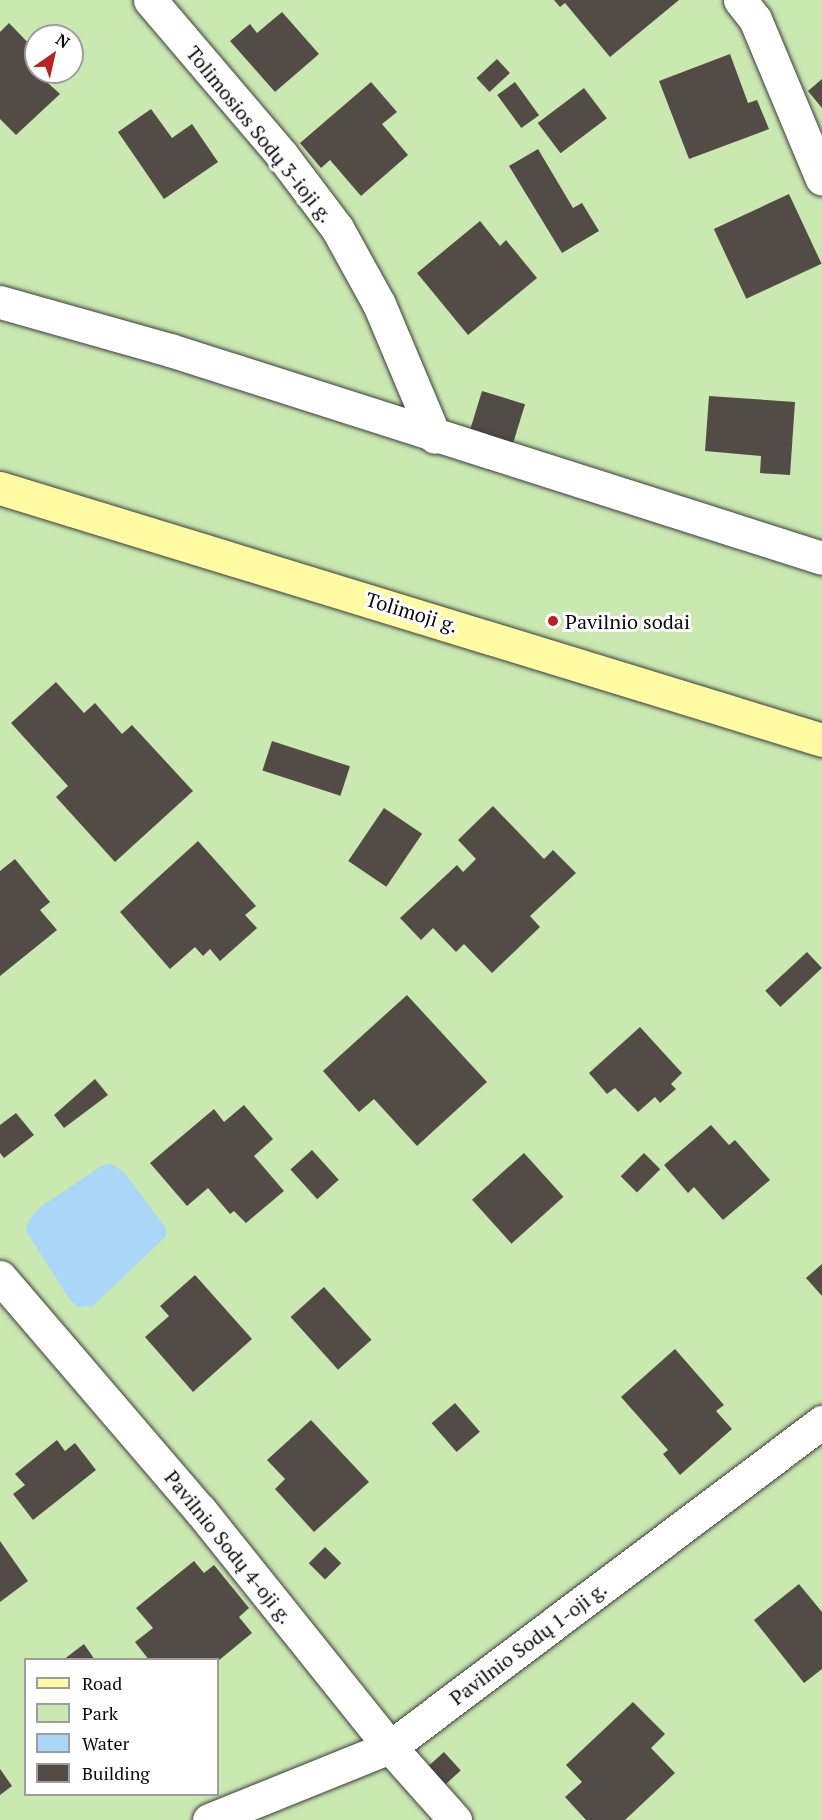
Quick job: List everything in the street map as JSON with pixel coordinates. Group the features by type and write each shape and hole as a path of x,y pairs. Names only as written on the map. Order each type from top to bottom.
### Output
{"street":[{"name":"Tolimosios Sodų 3-ioji g.","path":"150,0 281,154 337,228 379,304 435,437"},
{"path":"740,0 755,19 822,179"},
{"path":"0,302 170,350 435,437 822,558"},
{"name":"Tolimoji g.","path":"0,488 822,740"},
{"name":"Pavilnio Sodų 4-oji g.","path":"0,1277 200,1510 390,1747 454,1820"},
{"name":"Pavilnio Sodų 1-oji g.","path":"209,1820 390,1747 822,1422"}],"green space":[{"path":"0,0 822,0 822,1820 0,1820"}],"water":[{"path":"111,1164 123,1171 166,1228 166,1236 93,1306 78,1307 70,1300 26,1231 28,1221 39,1208 103,1165"}],"building":[{"path":"554,0 679,0 610,57 565,3 560,7"},
{"path":"282,12 319,54 275,92 230,41 250,24 257,33"},
{"path":"9,23 24,39 24,84 49,84 60,94 16,135 0,119 0,32"},
{"path":"730,54 748,103 757,100 769,129 689,159 659,81"},
{"path":"497,59 510,73 489,92 477,78"},
{"path":"822,79 822,108 808,91"},
{"path":"371,82 397,112 382,124 408,155 361,196 330,160 321,168 300,143"},
{"path":"515,82 539,115 521,128 497,95"},
{"path":"584,88 607,118 561,153 538,123"},
{"path":"151,109 172,138 192,124 218,162 164,199 118,132"},
{"path":"538,149 573,208 582,203 599,231 562,253 509,166"},
{"path":"789,194 822,264 746,299 714,229"},
{"path":"480,221 500,246 506,240 537,278 468,335 417,273"},
{"path":"482,391 525,404 510,452 467,439"},
{"path":"709,396 795,402 790,475 760,473 761,456 705,451"},
{"path":"56,682 84,713 95,703 122,734 132,725 193,791 115,862 56,797 68,786 11,723"},
{"path":"272,741 350,766 340,796 262,770"},
{"path":"493,806 544,859 553,850 576,873 530,916 540,927 492,973 464,944 456,952 433,928 421,940 400,918 457,865 463,872 476,859 458,840"},
{"path":"384,808 422,834 386,887 348,861"},
{"path":"198,841 256,906 245,915 257,928 220,961 210,949 203,956 195,947 170,969 120,912"},
{"path":"15,859 50,902 40,910 57,930 0,976 0,871"},
{"path":"807,952 822,968 780,1007 765,991"},
{"path":"407,995 487,1082 417,1146 374,1099 359,1112 323,1071"},
{"path":"640,1027 682,1073 671,1084 676,1089 660,1103 655,1097 638,1112 615,1088 607,1094 589,1073"},
{"path":"95,1079 108,1095 64,1128 54,1115"},
{"path":"244,1105 273,1139 254,1156 284,1191 246,1223 234,1211 230,1214 208,1188 187,1206 150,1163 214,1109 224,1122"},
{"path":"16,1113 34,1135 4,1158 0,1153 0,1125"},
{"path":"711,1125 729,1145 735,1140 770,1180 723,1220 694,1187 688,1193 664,1165"},
{"path":"312,1150 339,1180 317,1199 290,1169"},
{"path":"524,1153 563,1197 511,1244 472,1200"},
{"path":"644,1153 660,1169 637,1193 621,1176"},
{"path":"822,1264 822,1296 806,1278"},
{"path":"195,1275 252,1339 193,1392 145,1337 169,1316 160,1306"},
{"path":"324,1287 372,1340 338,1370 291,1317"},
{"path":"675,1349 724,1405 716,1411 732,1429 680,1475 663,1454 668,1450 621,1397"},
{"path":"455,1403 480,1432 457,1452 432,1423"},
{"path":"311,1420 369,1482 314,1532 275,1489 285,1479 267,1460"},
{"path":"57,1440 65,1451 75,1443 96,1470 33,1520 13,1494 25,1485 15,1474"},
{"path":"0,1541 28,1581 0,1602"},
{"path":"325,1547 341,1563 325,1580 309,1563"},
{"path":"194,1561 204,1573 214,1565 249,1608 239,1617 252,1633 219,1660 219,1658 147,1658 135,1642 153,1628 136,1608"},
{"path":"799,1584 822,1612 822,1669 804,1683 754,1620"},
{"path":"84,1644 94,1658 66,1658"},
{"path":"633,1702 665,1734 651,1748 675,1773 625,1820 586,1820 565,1797 582,1782 566,1765"},
{"path":"444,1752 461,1771 442,1787 425,1769"},
{"path":"0,1769 12,1786 0,1795"}],"place":[{"name":"Pavilnio sodai","path":"553,621"}]}
